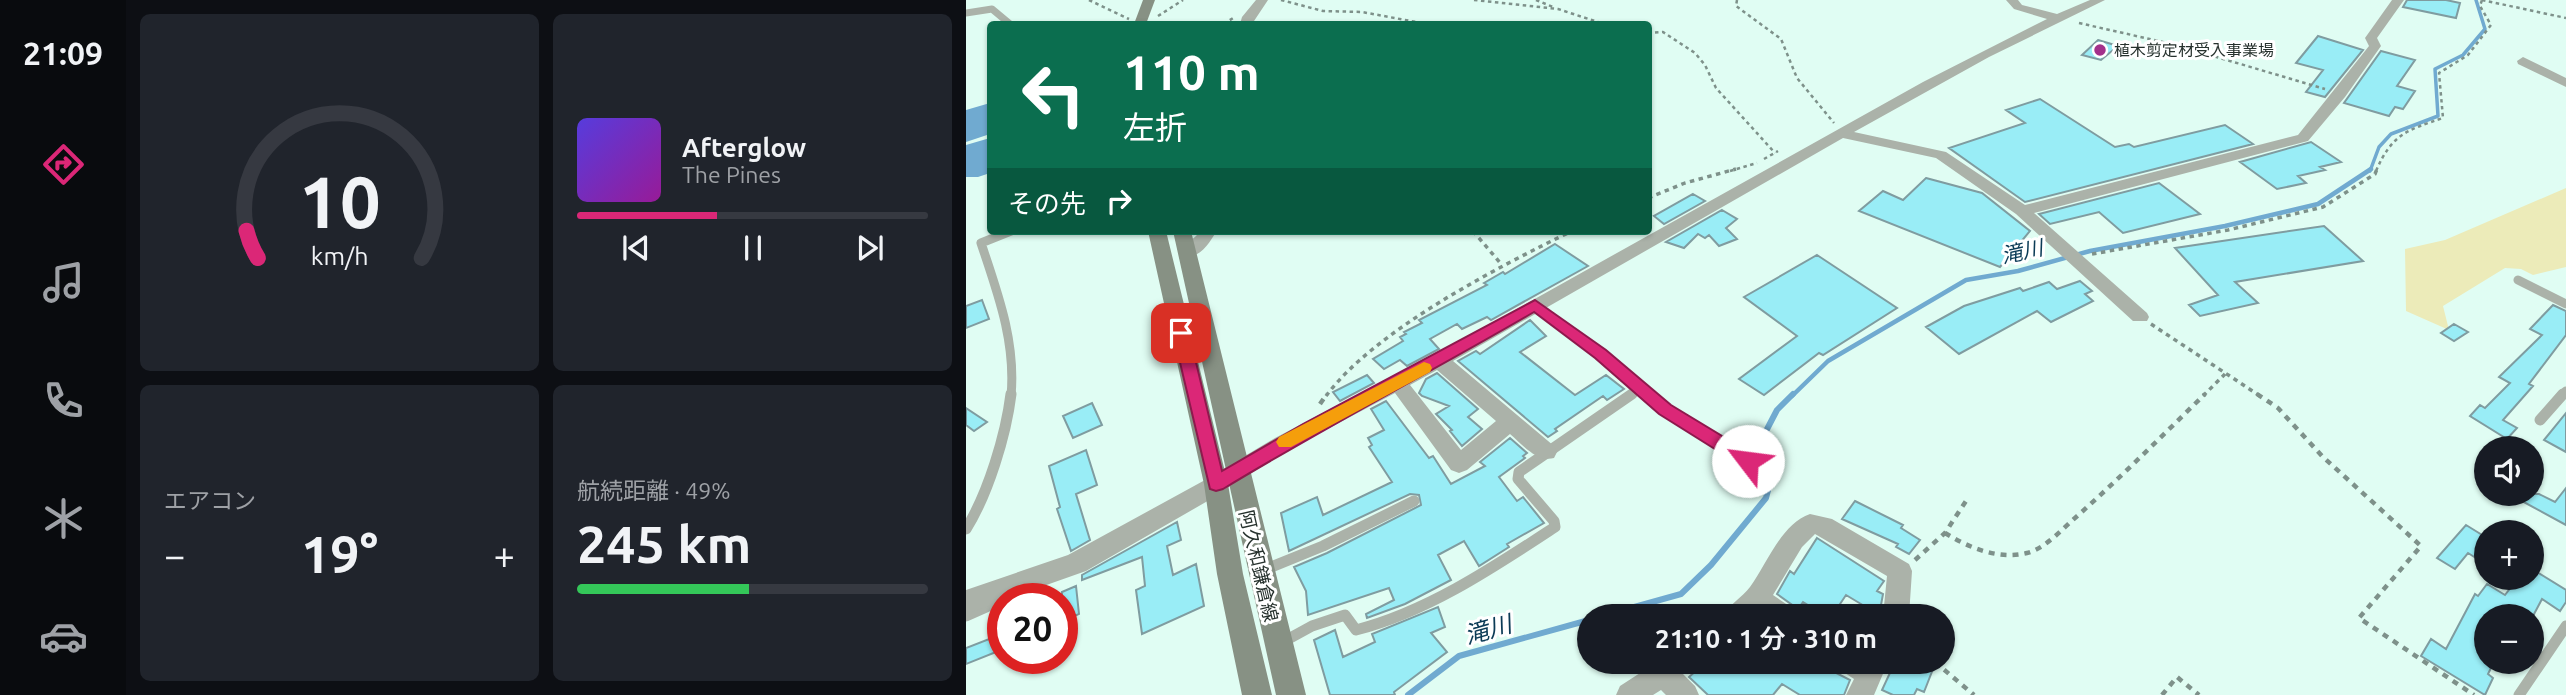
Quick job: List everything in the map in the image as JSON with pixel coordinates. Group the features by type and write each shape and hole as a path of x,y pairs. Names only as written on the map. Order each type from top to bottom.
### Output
{"main road":[{"path":"1141,21 1149,0"},
{"path":"1155,20 1162,0"},
{"name":"阿久和鎌倉線","path":"1158,235 1226,477 1261,572 1292,695"},
{"name":"阿久和鎌倉線","path":"1185,242 1226,477 1230,574 1257,695"}],"street":[{"path":"1247,21 1262,0"},
{"path":"2012,0 2018,6 2057,18"},
{"path":"1652,234 1783,155 1841,133 2008,42 2099,0"},
{"path":"2022,211 2303,138 2375,46 2371,38 2398,0"},
{"path":"2523,61 2566,83"},
{"path":"1841,133 1941,155 2022,211 2140,317"},
{"path":"1185,242 1199,245 1206,235"},
{"path":"966,602 1077,563 1309,428 1398,383 1535,305 1651,235"},
{"path":"1438,360 1546,452"},
{"path":"1398,383 1459,464 1510,422"},
{"path":"1750,604 1757,598 1794,540 1810,524 1824,526 1900,571 1897,604"},
{"path":"1757,598 1766,604"},
{"path":"1630,695 1661,674"},
{"path":"1674,674 1685,695"}],"lane":[{"path":"966,13 992,9 1006,21"},
{"path":"966,529 973,519 999,444 1010,393 1013,360 1008,328 981,243 1001,235"},
{"path":"2518,280 2566,304"},
{"path":"1535,305 1665,409 1748,461"},
{"path":"1278,645 1310,625 1333,617 1345,615 1356,630 1384,622 1456,588 1555,527 1554,521 1518,479 1519,472 1641,388"},
{"path":"2540,420 2566,391"},
{"path":"1261,572 1323,546 1414,501"},
{"path":"1041,583 1077,563"},
{"path":"966,616 987,607"},
{"path":"2519,695 2566,626"}],"path":[{"path":"1090,0 1134,21"},
{"path":"1155,20 1184,0"},
{"path":"1281,0 1313,9 1362,12 1411,21"},
{"path":"1475,0 1558,9"},
{"path":"1536,0 1595,21"},
{"path":"1737,0 1736,6 1742,12 1781,39 1797,78 1841,133"},
{"path":"2072,254 2244,226 2332,203 2375,174 2385,150 2407,130 2443,118 2439,72 2468,55 2487,34 2491,25 2480,6 2482,0 2566,18"},
{"path":"2057,18 2176,45 2340,94"},
{"path":"1652,33 1663,32 1695,53 1706,65 1716,88 1783,155 1685,183 1652,196"},
{"path":"1476,235 1502,265"},
{"path":"1309,428 1328,390 1363,359 1431,308 1502,265 1564,235"},
{"path":"2140,317 2278,408 2322,456 2421,546 2359,618 2474,695"},
{"path":"1945,533 1962,544 1985,551 2030,553 2057,534 2136,463 2226,373"},
{"path":"1900,571 1910,566 1923,550 1945,533 1968,498"},
{"path":"1949,674 1974,695"},
{"path":"2162,695 2177,677 2199,695"}],"green space":[{"path":"2566,188 2566,267 2533,275 2521,269 2505,268 2443,306 2449,330 2406,311 2405,249 2445,240"}],"water":[{"path":"987,104 987,135 966,142 966,110"},
{"path":"987,139 987,174 966,177 966,145"}],"building":[{"path":"2407,0 2446,0 2460,3 2456,18 2403,7"},
{"path":"2318,36 2363,50 2325,97 2306,92 2323,70 2296,63"},
{"name":"植木剪定材受入事業場","path":"2098,40 2118,46 2101,60 2082,55"},
{"path":"2381,51 2415,60 2397,86 2415,91 2403,109 2395,107 2389,116 2344,103"},
{"path":"2040,99 2115,147 2129,144 2134,147 2225,125 2253,144 2025,202 1949,148 2025,123 2006,110"},
{"path":"2311,142 2341,162 2320,167 2325,170 2298,176 2306,183 2277,189 2240,162"},
{"path":"1926,178 1982,193 2030,231 2000,267 1859,211 1883,191 1903,200"},
{"path":"2159,183 2200,214 2123,233 2099,212 2050,224 2039,214"},
{"path":"1693,194 1705,201 1664,224 1654,216"},
{"path":"1722,210 1737,219 1726,228 1737,239 1719,246 1709,235 1705,238 1698,234 1684,248 1666,242"},
{"path":"2324,226 2363,261 2235,282 2258,303 2200,316 2189,305 2218,295 2175,248"},
{"path":"1555,244 1588,266 1491,320 1487,317 1462,329 1457,324 1430,339 1439,349 1407,366 1400,360 1384,369 1373,359 1403,341 1400,337 1422,323 1419,320 1487,285 1484,283 1503,272 1505,274"},
{"path":"1817,255 1897,308 1823,355 1819,353 1764,395 1739,379 1797,336 1744,297"},
{"path":"2080,281 2092,291 2085,294 2093,301 2051,322 2037,311 1959,354 1926,327 1964,306 2020,288 2023,291 2049,282 2057,289"},
{"path":"982,300 989,319 966,328 966,306"},
{"path":"2553,305 2566,311 2566,335 2529,384 2533,386 2503,420 2517,428 2510,436 2502,436 2470,416 2480,405 2485,408 2510,383 2499,377 2542,335 2530,329"},
{"path":"1530,320 1546,336 1520,352 1575,395 1606,375 1624,389 1607,400 1603,396 1555,429 1557,431 1548,437 1458,361 1476,351 1480,354"},
{"path":"2454,324 2468,332 2454,341 2441,333"},
{"path":"1437,373 1478,409 1468,417 1482,429 1462,446 1450,431 1452,430 1436,414 1449,406 1419,393 1426,379"},
{"path":"1367,375 1374,383 1340,401 1333,392"},
{"path":"1386,401 1429,458 1433,456 1451,484 1485,466 1480,462 1510,438 1527,453 1523,456 1525,458 1499,477 1517,501 1523,497 1544,523 1507,544 1509,547 1479,566 1464,541 1438,555 1451,580 1405,604 1367,618 1366,614 1394,600 1389,588 1308,615 1306,591 1294,567 1421,505 1419,495 1410,494 1289,551 1281,513 1317,497 1323,515 1392,482 1369,447 1372,445 1368,438 1384,430 1371,409"},
{"path":"1092,403 1102,425 1073,438 1063,416"},
{"path":"966,408 987,422 974,431 966,425"},
{"path":"2566,413 2566,452 2544,440"},
{"path":"1086,450 1097,485 1076,494 1090,540 1071,551 1057,509 1060,507 1049,466"},
{"path":"2566,488 2566,525 2531,506 2544,506 2544,496 2555,502"},
{"path":"1855,501 1903,525 1901,528 1920,540 1909,554 1896,547 1898,544 1842,519"},
{"path":"1177,522 1181,540 1167,546 1173,575 1196,564 1204,606 1142,634 1136,590 1145,586 1142,557 1082,580 1082,575"},
{"path":"2466,525 2474,530 2474,557 2468,553 2455,569 2437,558"},
{"path":"1817,538 1884,581 1877,591 1883,594 1881,604 1861,604 1846,595 1840,604 1791,604 1777,594 1790,571 1794,574"},
{"path":"2544,576 2566,590 2566,602 2560,611 2542,599 2539,604 2474,604 2474,674 2488,674 2493,678 2485,695 2421,656 2431,639 2446,649 2475,594 2478,596 2482,590 2497,590 2505,595 2509,590 2544,590"},
{"path":"1438,607 1445,627 1431,633 1447,652 1394,692 1395,695 1330,695 1314,640 1335,630 1343,657 1375,642 1372,634"},
{"path":"987,640 987,656 966,664 966,648"},
{"path":"1692,674 1838,674 1850,680 1844,695 1800,695 1782,684 1773,695 1708,695 1689,677"},
{"path":"1889,674 1931,674 1924,692 1917,689 1914,695 1893,695 1882,690"}],"waterway":[{"name":"滝川","path":"2371,169 2379,147 2391,134 2438,116 2435,69 2463,55 2485,29 2476,0"},
{"name":"滝川","path":"1792,396 1828,361 1966,280 2018,271 2090,251 2225,226 2318,204 2371,169"},
{"name":"滝川","path":"1645,604 1681,594 1711,565 1766,498 1772,475 1764,452 1765,433 1777,410 1793,394"},
{"name":"滝川","path":"1408,695 1459,656 1577,623"}],"slow traffic":[{"path":"1285,442 1424,368"}],"place":[{"name":"植木剪定材受入事業場","path":"2100,50"}],"route":[{"path":"1181,333 1216,484 1309,428 1398,383 1535,305 1601,354 1665,409 1748,461"}]}
